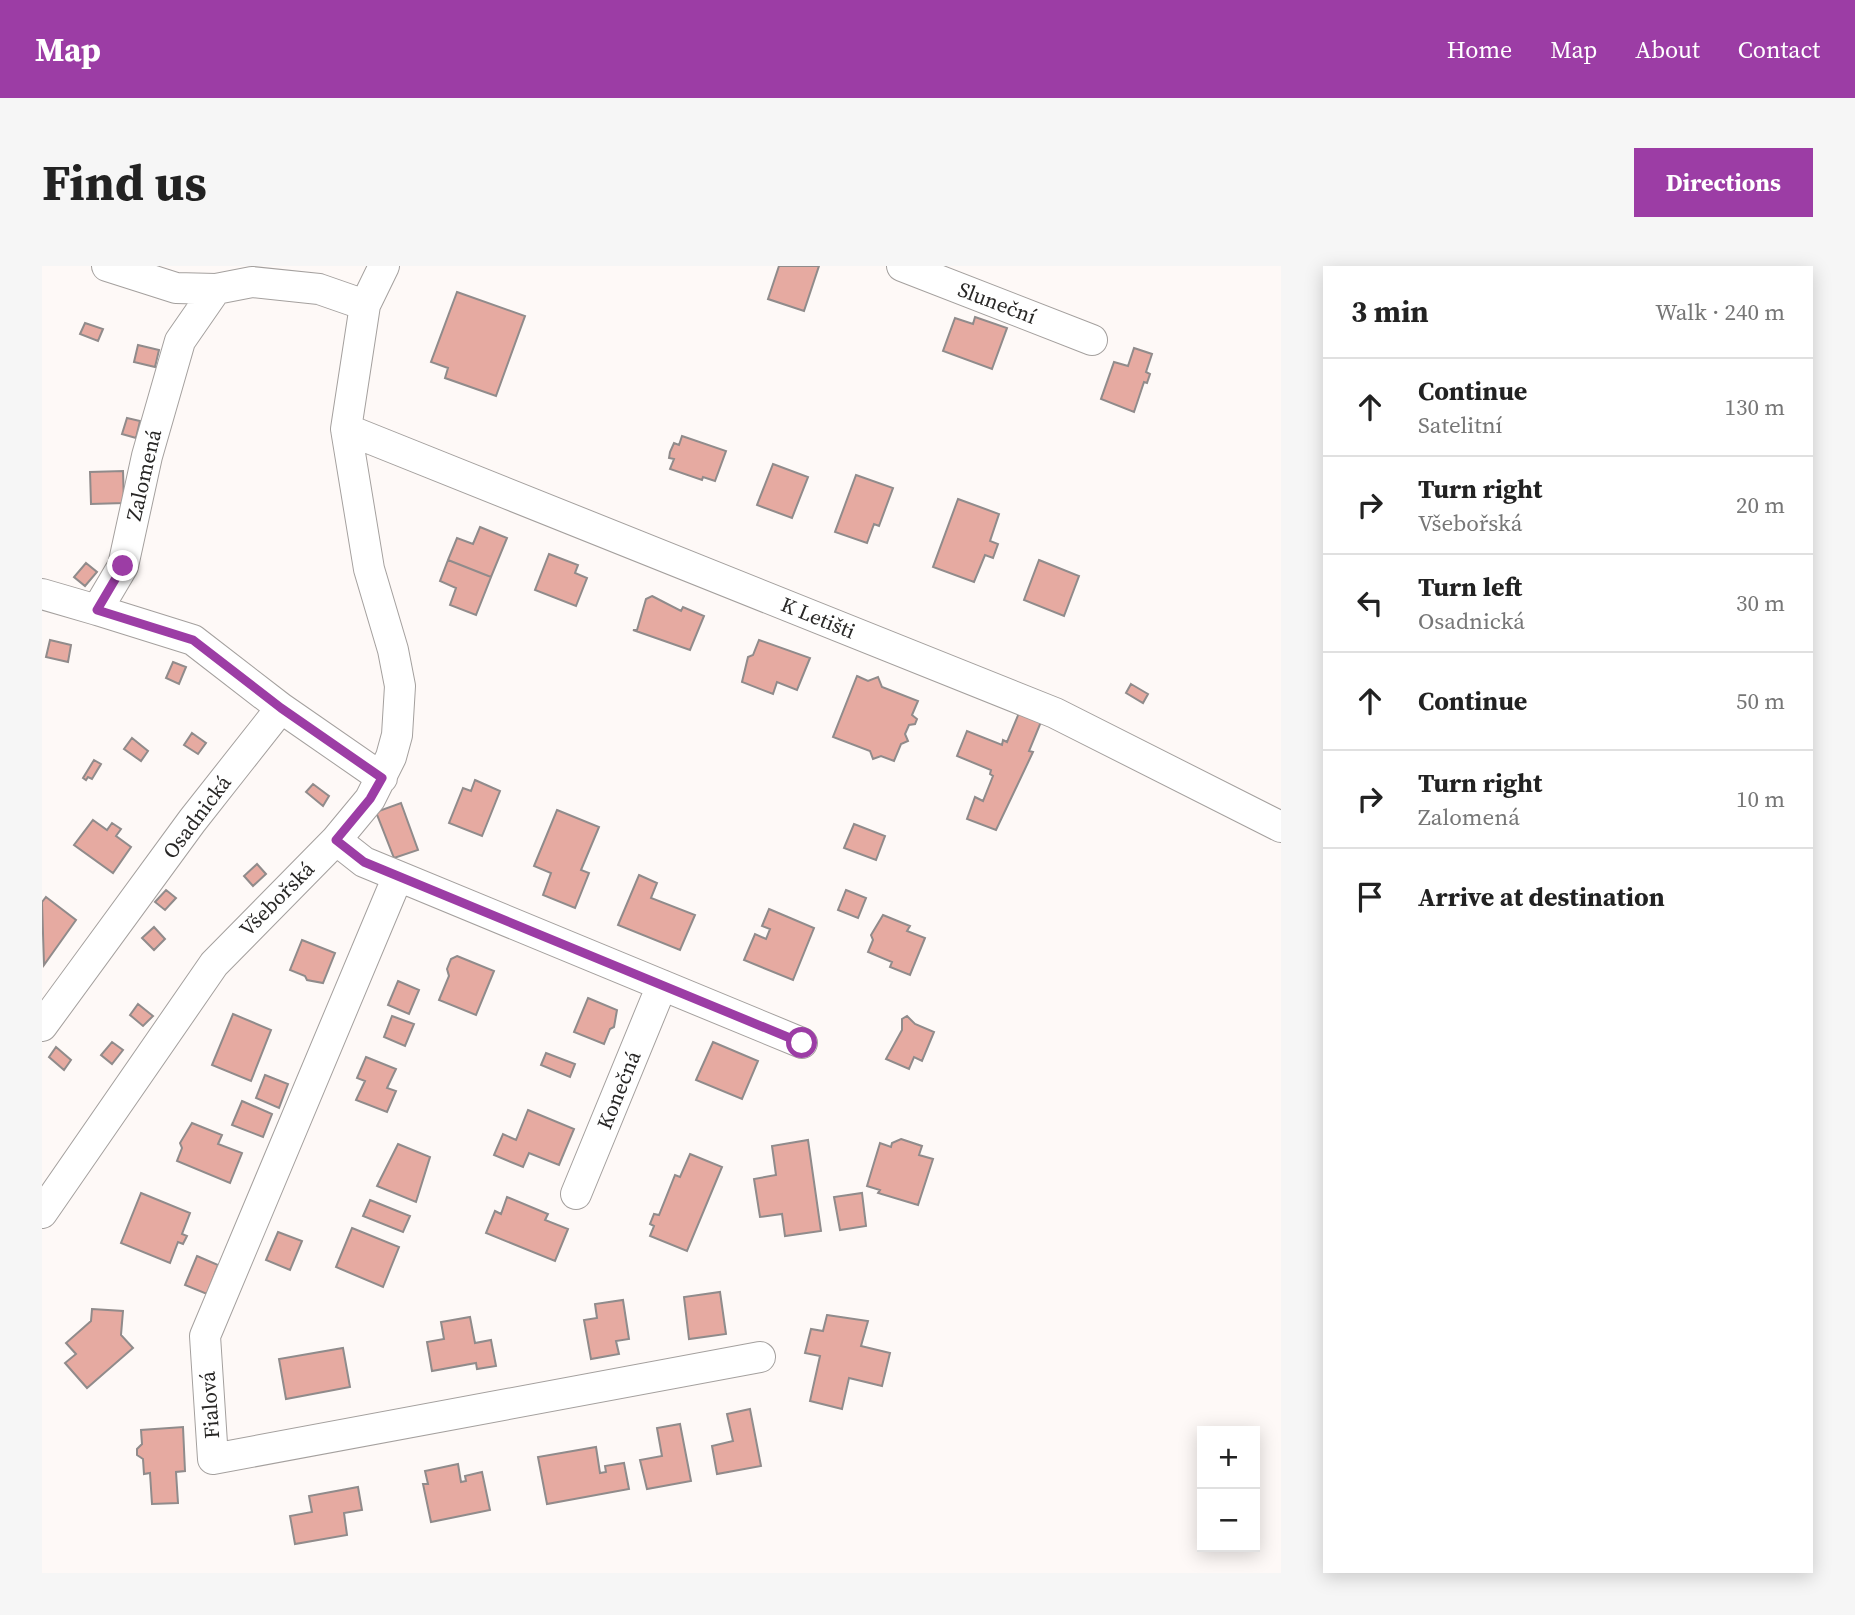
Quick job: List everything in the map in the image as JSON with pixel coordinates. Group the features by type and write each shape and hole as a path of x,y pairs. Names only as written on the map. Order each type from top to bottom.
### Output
{"street":[{"path":"107,266 176,288 216,289 251,282 319,289 365,305"},
{"name":"Všebořská","path":"42,1213 214,964 336,840 370,799 382,778 397,735 400,687 393,650 369,569 346,429 365,305 384,266"},
{"name":"Sluneční","path":"902,266 1092,340"},
{"name":"Zalomená","path":"97,610 123,566 147,456 180,341 216,289"},
{"name":"K Letišti","path":"346,429 1055,713 1281,827"},
{"path":"42,594 193,640 281,708 382,778"},
{"name":"Osadnická","path":"42,1026 192,821 281,708"},
{"path":"336,840 364,862 802,1043"},
{"name":"Fialová","path":"398,876 205,1336 213,1459 760,1357"},
{"name":"Konečná","path":"576,1194 662,985"}],"building":[{"path":"779,266 819,266 804,311 768,299"},
{"path":"457,292 525,316 496,396 445,378 448,368 431,362"},
{"path":"975,317 1007,328 992,369 943,351 955,318 973,324"},
{"path":"85,323 103,329 98,341 80,334"},
{"path":"138,345 159,350 155,367 134,362"},
{"path":"1134,348 1152,354 1146,372 1150,374 1147,383 1144,382 1134,412 1101,399 1114,362 1128,366"},
{"path":"127,418 140,421 136,438 122,434"},
{"path":"682,436 726,451 715,481 703,477 702,480 670,469 674,459 669,458 670,452 674,443 679,445"},
{"path":"773,464 808,477 792,518 757,505"},
{"path":"123,471 124,503 91,504 90,472"},
{"path":"856,475 893,488 879,526 874,524 867,543 835,532"},
{"path":"958,499 999,514 990,541 998,544 993,558 985,555 974,582 933,567"},
{"path":"480,527 507,538 491,577 448,560 457,538 473,544"},
{"path":"549,554 578,565 575,573 587,578 576,606 535,590"},
{"path":"448,560 491,577 476,615 450,605 456,588 440,581"},
{"path":"1039,560 1079,576 1064,616 1024,600"},
{"path":"86,563 97,572 85,586 74,577"},
{"path":"652,596 681,611 683,607 704,616 690,650 633,630 637,630 646,599"},
{"path":"50,640 71,645 68,662 46,657"},
{"path":"759,640 810,658 797,690 777,682 773,694 742,682 748,657 753,655"},
{"path":"173,662 186,667 179,684 166,678"},
{"path":"857,676 868,681 878,677 882,687 918,701 912,715 917,719 915,724 909,725 905,734 908,741 901,744 894,761 881,756 873,759 870,751 833,737"},
{"path":"1131,684 1148,694 1143,703 1126,693"},
{"path":"1021,708 1043,717 1029,751 1033,752 996,830 967,819 975,797 983,801 993,776 990,774 991,770 957,756 967,731 1002,745 1003,740 1007,742"},
{"path":"192,733 206,743 198,754 184,745"},
{"path":"132,738 148,751 141,761 124,749"},
{"path":"94,760 101,764 92,779 88,777 86,780 83,778"},
{"path":"475,780 500,791 482,836 449,823 463,788 471,791"},
{"path":"313,784 329,796 323,806 306,792"},
{"path":"401,803 418,850 394,858 376,812"},
{"path":"557,810 599,827 581,870 589,873 575,908 543,895 551,873 534,866"},
{"path":"93,820 107,830 112,823 121,829 116,836 131,847 113,873 74,845"},
{"path":"854,824 885,836 876,860 844,848"},
{"path":"257,864 266,874 253,886 244,876"},
{"path":"639,875 657,883 651,898 695,915 680,950 618,925"},
{"path":"166,890 176,898 165,910 155,902"},
{"path":"846,890 866,898 858,918 838,910"},
{"path":"46,897 76,920 44,965 42,902"},
{"path":"769,909 814,928 793,980 744,960 755,934 766,939 770,929 762,926"},
{"path":"883,915 910,926 907,931 925,938 910,975 890,967 892,962 868,952 873,940 871,935"},
{"path":"154,927 165,939 154,950 142,938"},
{"path":"302,940 335,953 323,983 307,980 305,976 290,970"},
{"path":"457,956 494,971 476,1015 439,1000 449,976 447,969 451,959"},
{"path":"398,981 419,990 409,1014 388,1005"},
{"path":"588,998 617,1010 614,1027 610,1029 604,1044 574,1032"},
{"path":"138,1004 153,1016 143,1026 130,1015"},
{"path":"233,1014 271,1030 251,1081 212,1065"},
{"path":"392,1016 414,1024 405,1046 384,1037"},
{"path":"907,1016 915,1024 934,1032 922,1061 914,1057 909,1069 886,1059 902,1030 902,1019"},
{"path":"112,1042 123,1050 112,1064 101,1055"},
{"path":"713,1042 758,1061 742,1099 696,1080"},
{"path":"56,1047 71,1060 64,1070 49,1057"},
{"path":"546,1053 575,1064 570,1077 541,1065"},
{"path":"366,1057 396,1069 387,1088 396,1091 387,1112 356,1100 365,1081 357,1078"},
{"path":"265,1075 288,1084 279,1108 256,1098"},
{"path":"242,1101 272,1114 263,1137 232,1125"},
{"path":"528,1110 574,1129 559,1165 529,1153 523,1167 494,1155 503,1134 516,1140"},
{"path":"192,1123 222,1135 218,1144 242,1153 230,1183 177,1161 182,1148 180,1143"},
{"path":"901,1139 922,1146 919,1155 933,1159 918,1205 878,1193 880,1190 867,1186 880,1143 891,1147 892,1143"},
{"path":"808,1140 821,1231 785,1236 782,1214 760,1217 754,1179 776,1175 772,1146"},
{"path":"398,1144 430,1157 416,1202 377,1186"},
{"path":"690,1154 722,1167 687,1251 650,1236 654,1226 650,1224 654,1214 659,1215 675,1175 680,1177"},
{"path":"141,1193 190,1213 182,1234 187,1236 183,1244 178,1242 170,1263 121,1243"},
{"path":"862,1193 866,1226 840,1230 834,1197"},
{"path":"507,1197 548,1214 545,1220 568,1229 555,1261 486,1233 495,1211 501,1214"},
{"path":"370,1200 410,1216 403,1232 363,1216"},
{"path":"352,1228 399,1247 383,1287 336,1267"},
{"path":"278,1232 302,1241 290,1270 266,1260"},
{"path":"197,1256 218,1265 207,1294 185,1285"},
{"path":"720,1292 726,1334 689,1339 684,1297"},
{"path":"623,1300 629,1339 616,1341 619,1354 591,1359 584,1320 597,1318 595,1304"},
{"path":"92,1309 123,1311 121,1335 133,1348 87,1388 65,1363 76,1354 66,1343 91,1321"},
{"path":"827,1315 868,1321 861,1346 890,1353 882,1386 849,1378 842,1409 810,1401 820,1356 805,1353 811,1329 823,1331"},
{"path":"470,1317 475,1343 491,1340 496,1366 477,1369 476,1363 432,1371 427,1342 444,1339 441,1322"},
{"path":"343,1348 350,1387 286,1399 279,1359"},
{"path":"750,1409 761,1466 717,1474 712,1446 733,1441 727,1414"},
{"path":"680,1424 691,1481 647,1489 640,1460 662,1456 657,1428"},
{"path":"183,1427 185,1471 176,1472 178,1503 152,1504 150,1473 144,1474 143,1459 137,1455 137,1449 142,1444 141,1430"},
{"path":"596,1447 600,1473 606,1472 605,1466 624,1463 629,1489 547,1504 538,1457"},
{"path":"458,1464 461,1482 466,1481 465,1476 482,1472 490,1510 431,1522 423,1484 428,1484 425,1471"},
{"path":"358,1487 362,1510 344,1513 347,1535 295,1544 290,1516 312,1512 309,1496"}],"route":[{"path":"123,566 97,610 193,640 281,708 382,778 370,799 336,840 364,862 802,1043"}]}
